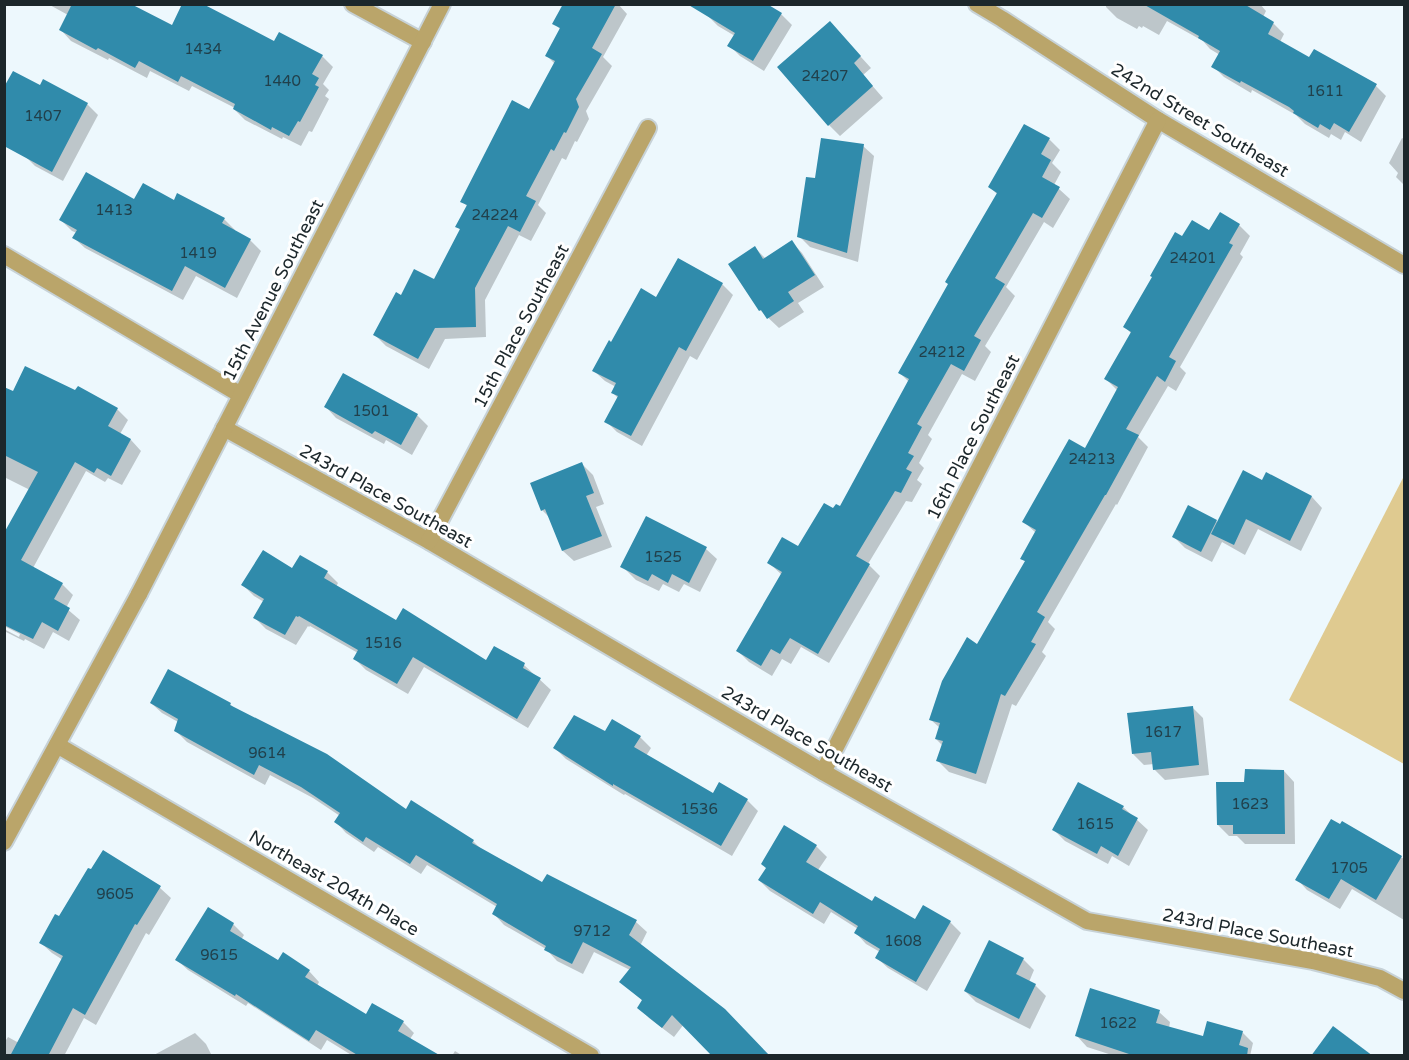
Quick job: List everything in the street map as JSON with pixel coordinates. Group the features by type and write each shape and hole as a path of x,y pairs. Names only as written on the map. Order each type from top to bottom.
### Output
{"street":[{"path":"354,4 423,42"},
{"name":"15th Avenue Southeast","path":"4,842 139,594 442,4"},
{"name":"242nd Street Southeast","path":"977,4 1006,12 1158,120 1404,265"},
{"name":"16th Place Southeast","path":"823,772 1158,120"},
{"name":"15th Place Southeast","path":"429,541 648,128"},
{"path":"4,255 241,395"},
{"name":"243rd Place Southeast","path":"224,428 429,541 823,772 1086,921 1313,961 1380,978 1404,992"},
{"name":"Northeast 204th Place","path":"57,745 591,1056"}],"shaded area":[{"path":"1404,476 1404,764 1289,700"}],"building":[{"path":"72,4 131,4 172,25 182,4 203,4 274,41 279,32 323,55 312,74 319,78 315,85 319,87 300,122 298,121 289,136 272,127 271,130 233,109 235,104 181,76 178,82 139,61 135,68 59,30"},
{"path":"563,4 616,4 592,48 602,54 576,99 579,107 566,133 564,132 554,151 551,149 526,196 536,201 520,232 508,226 475,288 476,327 435,328 418,359 373,335 396,292 401,295 414,269 434,279 460,229 455,227 467,205 460,202 512,100 529,109 555,61 545,56 560,28 552,24"},
{"path":"687,4 767,4 782,13 753,61 727,46 735,33"},
{"path":"1143,4 1244,4 1274,22 1268,34 1309,57 1314,49 1377,84 1349,132 1334,123 1330,130 1320,124 1318,128 1293,113 1294,111 1289,107 1211,67 1220,51 1198,38 1199,36"},
{"path":"830,21 861,56 854,63 873,86 828,126 777,67"},
{"path":"13,71 40,85 43,79 88,103 52,172 4,146 4,87"},
{"path":"1024,124 1050,138 1041,154 1051,160 1042,177 1060,187 1042,218 1033,213 995,278 1005,284 974,336 981,340 964,371 951,364 917,424 922,427 908,453 914,456 906,469 912,472 901,493 895,491 856,556 870,564 818,654 790,638 780,654 771,649 761,666 736,651 782,572 767,563 782,537 798,546 824,503 833,508 836,504 840,506 909,379 898,373 948,284 945,282 997,193 988,187"},
{"path":"821,138 864,144 847,253 797,237 806,177 815,178"},
{"path":"86,172 134,199 143,183 174,200 177,193 225,218 222,223 251,239 225,288 185,266 172,291 72,238 77,230 59,220"},
{"path":"1220,212 1240,224 1229,243 1233,245 1169,357 1176,361 1165,382 1157,376 1126,429 1139,435 1037,612 1045,617 1031,642 1036,644 1005,696 1001,694 976,774 936,761 943,741 935,739 940,723 929,720 942,681 967,637 977,644 1025,561 1020,559 1036,530 1022,522 1069,439 1085,448 1118,387 1104,379 1131,332 1123,327 1175,232 1182,236 1192,220 1209,230"},
{"path":"792,240 815,275 788,292 794,301 767,319 761,310 759,311 728,264 755,246 763,259"},
{"path":"678,258 723,283 686,351 679,347 631,436 604,422 618,396 611,393 616,383 592,371 641,288 656,297"},
{"path":"25,366 75,390 78,386 118,408 108,426 131,439 111,476 97,468 94,473 75,462 21,560 63,583 54,599 70,608 58,631 42,622 33,639 4,625 4,533 38,472 4,455 4,387 13,391"},
{"path":"343,373 418,414 401,445 375,431 372,434 324,407"},
{"path":"582,462 594,493 586,496 602,536 562,551 545,509 541,511 530,483"},
{"path":"1243,470 1262,480 1266,472 1312,496 1290,541 1246,519 1234,545 1211,534"},
{"path":"1188,505 1217,520 1201,552 1172,537"},
{"path":"646,516 707,547 689,583 672,574 668,583 652,574 648,581 620,567"},
{"path":"263,550 292,568 300,555 328,571 324,578 396,620 403,608 486,660 494,646 525,663 523,668 541,678 517,719 413,657 397,684 353,659 358,650 299,616 296,616 285,635 253,618 264,599 241,585"},
{"path":"168,669 231,703 230,705 327,754 406,809 411,800 474,840 472,843 542,882 547,874 637,920 629,935 725,1009 770,1056 712,1056 672,1015 662,1028 637,1008 642,1000 619,982 631,967 583,942 572,964 544,950 546,946 492,914 497,904 416,855 410,864 366,837 363,842 334,822 340,813 301,787 259,765 254,775 174,731 178,719 150,703"},
{"path":"1193,706 1199,765 1153,770 1151,752 1132,754 1127,713"},
{"path":"574,715 605,731 612,719 641,736 634,747 713,793 719,782 748,799 721,846 613,784 613,786 553,748"},
{"path":"1245,769 1284,770 1285,834 1233,834 1233,825 1217,825 1216,782 1244,782"},
{"path":"1078,782 1124,806 1122,809 1138,818 1118,856 1101,846 1097,854 1052,830"},
{"path":"1331,819 1340,824 1342,821 1402,856 1376,900 1341,879 1329,899 1295,880"},
{"path":"784,825 817,845 806,862 872,901 875,896 915,919 923,905 951,921 916,982 875,958 880,949 854,933 858,926 820,902 813,914 758,880 766,868 761,864"},
{"path":"103,850 161,886 137,925 135,924 85,1015 73,1008 48,1056 10,1056 63,956 39,943 55,914 59,916 88,868 91,869"},
{"path":"208,907 234,923 230,931 278,960 283,952 310,970 305,977 366,1014 372,1003 404,1021 398,1031 441,1056 359,1056 316,1030 309,1041 236,994 235,996 175,960"},
{"path":"989,940 1024,958 1016,974 1036,984 1019,1019 964,991"},
{"path":"1090,988 1160,1010 1156,1023 1203,1036 1207,1021 1243,1031 1239,1045 1248,1048 1247,1056 1135,1056 1075,1036"},
{"path":"1333,1026 1373,1056 1311,1056"}]}
